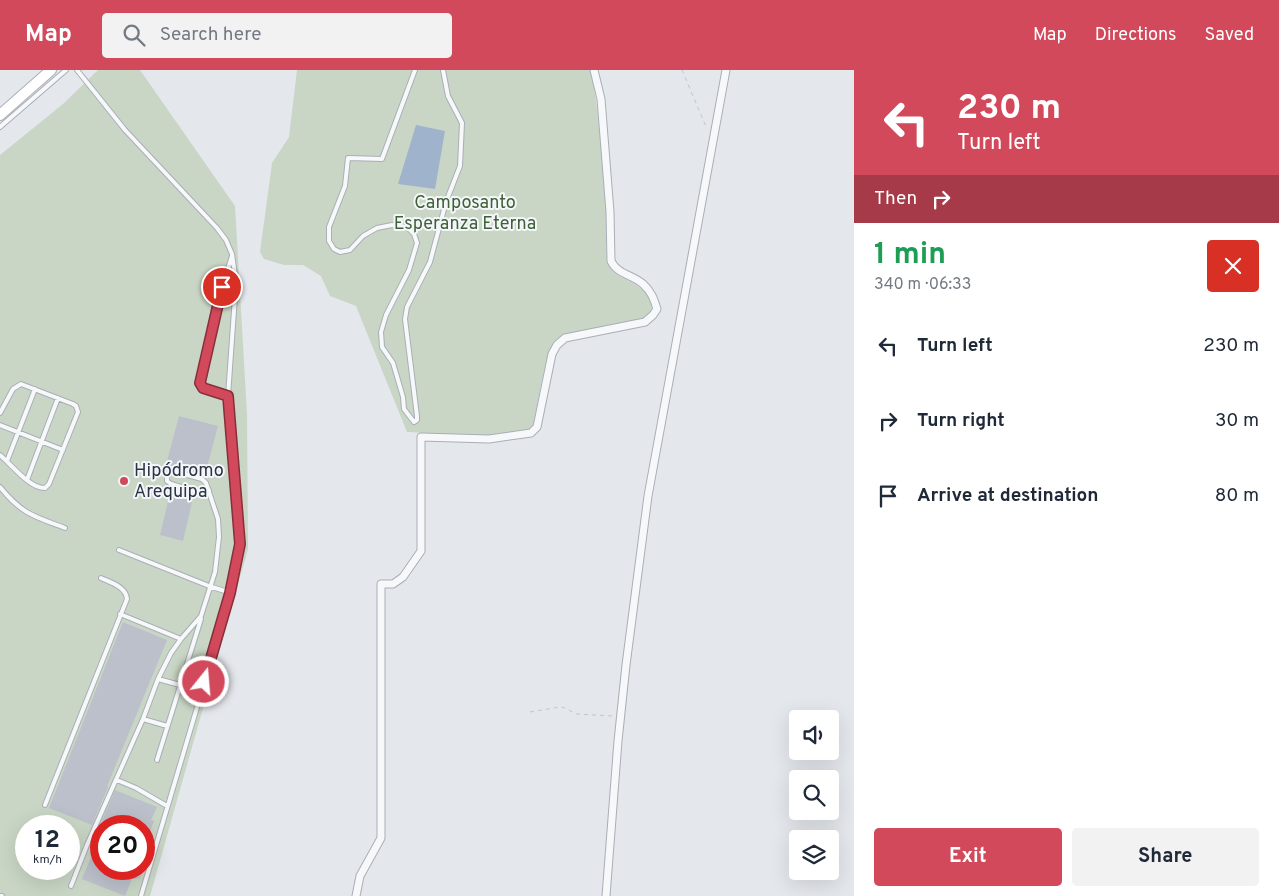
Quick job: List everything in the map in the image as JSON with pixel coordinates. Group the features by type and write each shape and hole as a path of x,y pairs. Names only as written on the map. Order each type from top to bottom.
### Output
{"street":[{"path":"0,115 50,70"},
{"path":"356,896 360,876 381,838 381,584 393,584 402,577 421,551 421,437 488,439 531,434 537,427 552,354 557,345 566,338 645,322 654,315 657,309 653,296 642,284 614,268 611,261 610,212 601,99 594,70"},
{"path":"606,896 620,724 648,496 726,70"}],"lane":[{"path":"0,127 66,70"},
{"path":"77,70 125,130 217,228 226,240 232,254 236,282 228,396 241,537 230,593 141,896"},
{"path":"415,70 382,159 348,158 345,186 329,227 329,241 334,249 340,252 350,250 363,236 377,228 392,226 408,227 414,234 416,243 409,270 386,316 381,332 382,347 393,363 403,397 404,409 414,422 417,420 417,416 405,320 407,307 430,262 446,202 460,166 462,124 448,96 443,70"},
{"path":"228,396 203,388 200,383 222,287 232,254"},
{"path":"0,413 15,387 21,384 72,404 77,409 63,450 48,486 45,488 38,488 27,480 0,454"},
{"path":"7,461 35,389"},
{"path":"27,480 58,398"},
{"path":"0,426 63,450"},
{"path":"157,760 209,586 215,572 219,537 218,519 209,490 202,479 173,471 167,476 167,481 171,484 198,492 209,490"},
{"path":"0,487 12,503 21,510 65,528"},
{"path":"119,550 230,593"},
{"path":"44,805 127,600 123,589 101,578"},
{"path":"120,614 181,639"},
{"path":"71,886 87,845 143,719 158,679 171,653 201,616"},
{"path":"158,679 180,685"},
{"path":"143,719 167,726"},
{"path":"117,780 167,806"}],"path":[{"path":"682,70 713,143"},
{"path":"530,712 565,708 576,714 614,716 620,724"}],"green space":[{"name":"Hipódromo Arequipa","path":"98,70 140,70 235,206 247,414 248,549 155,878 155,815 90,815 90,880 155,880 150,896 0,896 0,155 63,104"},
{"name":"Camposanto Esperanza Eterna","path":"297,70 591,70 607,198 608,263 618,275 642,289 648,295 651,304 651,315 644,320 571,333 560,337 554,342 544,369 533,427 523,432 509,435 473,436 407,432 356,306 330,296 321,276 303,265 284,265 264,259 260,252 272,163 289,137"}],"water":[{"path":"416,125 445,131 435,189 398,184"}],"building":[{"path":"179,416 218,426 205,475 166,465"},
{"path":"170,493 193,498 183,541 160,535"},
{"path":"123,622 167,640 96,815 90,815 90,824 80,820 80,815 67,815 49,808"},
{"path":"115,790 157,807 153,815 104,815"},
{"path":"90,860 90,880 132,880 125,896 82,879"}],"place":[{"name":"Hipódromo Arequipa","path":"124,481"}],"route":[{"path":"204,682 230,593 241,537 228,396 203,388 200,383 222,287"}]}
